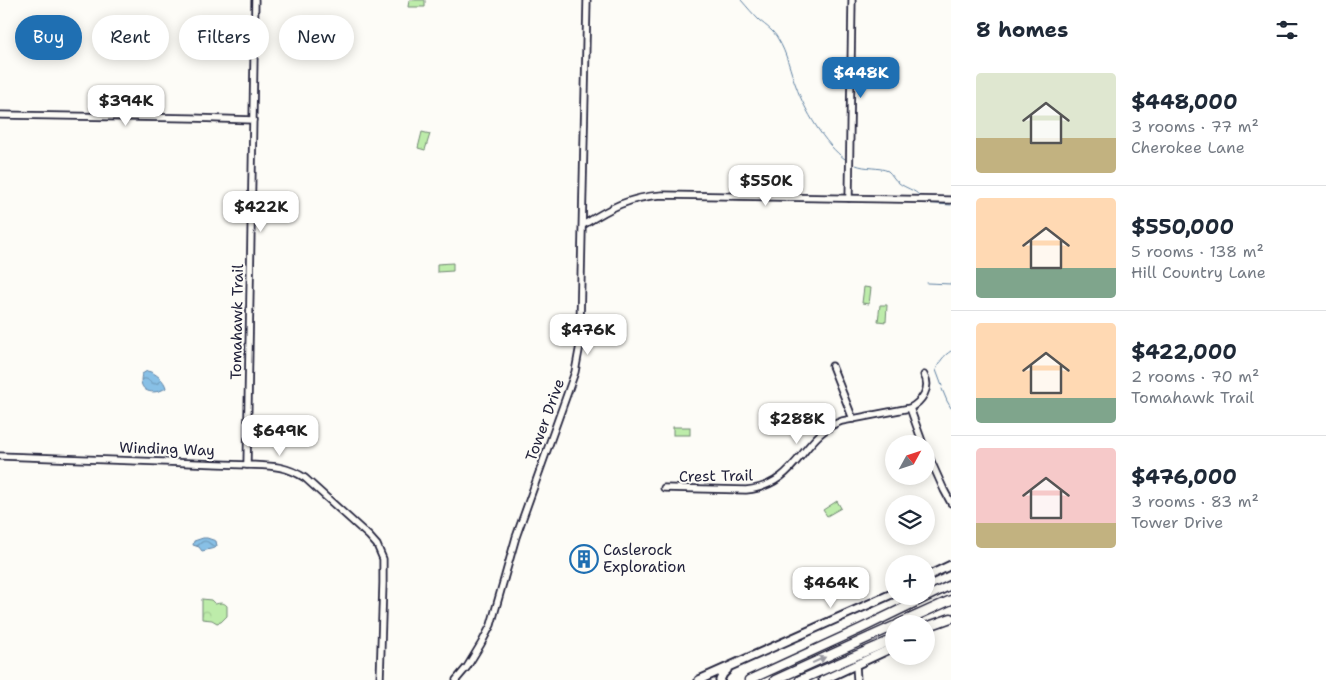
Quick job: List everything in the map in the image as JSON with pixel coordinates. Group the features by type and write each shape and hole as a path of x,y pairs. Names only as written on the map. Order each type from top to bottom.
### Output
{"highway":[{"path":"935,587 951,579"},
{"path":"749,680 951,585"},
{"path":"918,615 951,600"},
{"path":"860,629 902,605"},
{"path":"935,624 951,618"},
{"path":"775,680 885,630"},
{"path":"800,680 885,643"}],"main road":[{"path":"935,573 951,566"},
{"path":"700,680 885,597"},
{"path":"935,627 951,618"},
{"path":"823,680 885,651"},
{"path":"720,680 731,666"}],"street":[{"name":"Tomahawk Trail","path":"247,465 254,0"},
{"name":"Tower Drive","path":"456,680 467,667 491,625 516,537 575,372 580,345 587,0"},
{"path":"850,198 852,0"},
{"path":"0,115 253,120"},
{"path":"583,225 617,205 650,196 694,195 951,200"},
{"path":"832,366 853,419"},
{"path":"920,435 910,408 920,400 926,390 924,374"},
{"name":"Crest Trail","path":"664,488 746,490 765,486 782,476 825,430 838,422 910,408"},
{"name":"Winding Way","path":"0,456 247,465 294,470 306,478 364,532 377,545 383,559 380,680"},
{"path":"935,470 951,503"},
{"path":"856,665 858,680"}],"green space":[{"path":"409,0 425,0 425,7 408,7"},
{"path":"422,132 430,134 425,150 418,148"},
{"path":"453,263 453,271 437,272 437,264"},
{"path":"864,287 871,288 869,304 862,303"},
{"path":"880,305 887,305 886,322 878,321"},
{"path":"673,427 690,427 690,435 673,435"},
{"path":"837,501 841,508 827,516 823,510"},
{"path":"202,599 211,600 215,604 225,604 227,606 227,616 217,623 212,620 202,619"}],"water":[{"path":"147,371 159,377 166,388 156,392 147,391 142,385 141,380 142,374"},
{"path":"203,538 216,541 217,546 202,551 199,547 193,545 194,541"}],"waterway":[{"path":"741,0 776,36 784,50 794,80 810,116 830,145 845,159"},
{"path":"856,165 888,171 897,182 919,195"},
{"path":"923,203 951,205"},
{"path":"927,283 951,284"},
{"path":"942,386 936,370 942,359 951,351"},
{"path":"942,389 951,408"}],"place":[{"name":"Caslerock Exploration","path":"584,559"}]}
